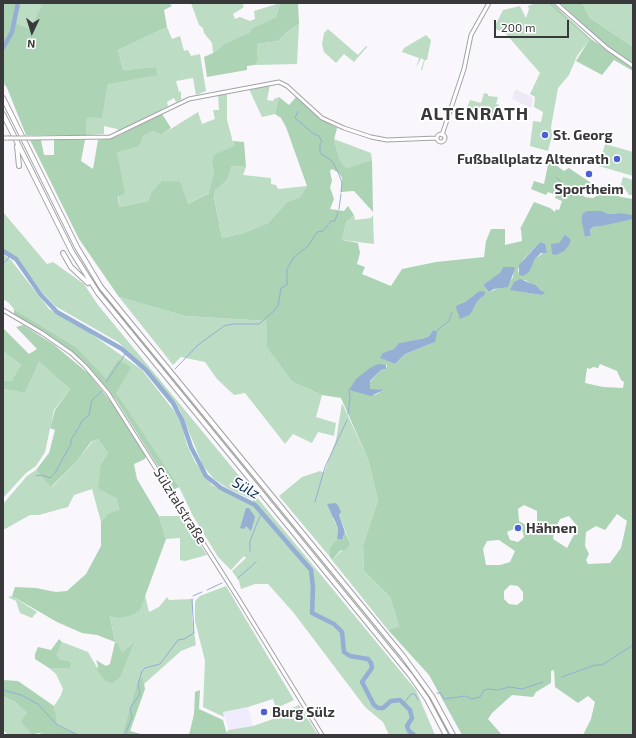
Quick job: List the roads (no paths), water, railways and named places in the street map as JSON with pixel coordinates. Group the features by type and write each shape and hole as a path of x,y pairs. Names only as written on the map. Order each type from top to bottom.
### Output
{"highway":[{"path":"3,98 77,247 101,287 408,662 432,696 453,735"},
{"path":"3,114 72,252 98,294"},
{"path":"17,142 19,166"},
{"path":"63,253 71,267 98,294 410,675 427,699 446,735"}],"main road":[{"path":"437,138 442,142 445,138 442,135 464,70 471,35 488,3"},
{"path":"556,3 607,48 633,66"},
{"path":"3,138 110,137 190,99 279,82 287,86 322,118 344,128 371,137 387,140 437,138 439,134 442,135"},
{"name":"Sülztalstraße","path":"3,310 42,333 71,353 85,366 108,393 238,598 322,735"}],"water":[{"path":"587,211 601,211 608,214 620,213 632,215 632,219 593,227 590,230 591,236 585,237 581,218 583,213"},
{"path":"565,235 571,240 569,245 564,251 556,255 552,254 551,244 559,243"},
{"path":"540,242 545,244 547,253 541,253 535,259 529,272 523,276 519,275 519,265"},
{"path":"503,267 514,267 515,269 508,287 494,289 489,292 483,285 500,273"},
{"path":"520,279 535,285 545,293 541,295 510,290 514,282"},
{"path":"479,291 485,292 485,294 477,302 469,315 460,319 456,308 457,305 465,302"},
{"path":"433,330 437,332 435,342 405,354 395,364 380,358 383,353 394,349 399,343 425,338 429,336"},
{"path":"378,364 386,365 386,369 381,370 370,381 370,389 384,390 371,396 349,390 356,379 370,368"},
{"path":"335,503 338,505 341,512 339,515 345,532 342,540 337,539 338,528 327,504"},
{"path":"246,508 249,508 255,517 251,531 246,526 244,529 240,528"}],"waterway":[{"name":"Sülz","path":"3,48 12,32 18,3"},
{"path":"298,111 295,118 314,134 319,136 322,142 320,144 320,153 332,161 338,172 342,183 341,192"},
{"path":"556,177 568,189 571,196"},
{"path":"339,209 341,194"},
{"path":"175,369 198,345 224,326 233,324 259,324 274,311 278,306 281,288 287,285 287,269 294,257 308,246 317,232 323,231 331,221 335,221 338,212"},
{"name":"Sülz","path":"3,251 16,259 41,295 57,312 122,349 146,370 173,403 182,420 191,447 206,476 221,488 255,505 311,570 313,588 312,613 334,624 342,632 344,652 350,656 368,659 372,668 362,682 374,705 378,708 383,708 391,701 400,700 410,710 412,718 407,726 409,731 414,735"},
{"path":"3,264 10,255"},
{"path":"435,332 449,321 452,312"},
{"path":"106,382 126,353"},
{"path":"348,414 350,398 349,390"},
{"path":"36,476 41,475 50,478 55,473 71,444 71,440 83,420 89,415 92,400 102,391"},
{"path":"315,502 325,467 347,420"},
{"path":"250,551 250,541 262,511"},
{"path":"238,578 256,562"},
{"path":"207,590 222,583"},
{"path":"193,596 202,592"},
{"path":"125,735 132,717 130,708 140,694 138,684 142,671 145,668 160,664 178,640 184,639 194,633 192,599"},
{"path":"562,677 595,665 602,665 633,645"},
{"path":"437,693 441,693 444,699 465,696 472,699 480,697 484,690 488,689 498,690 510,687 522,689 543,682"},
{"path":"3,690 21,695 38,704 56,724 78,735"},
{"path":"404,703 411,694 415,694 418,700"}],"place":[{"name":"St. Georg","path":"545,135"},
{"name":"Fußballplatz Altenrath","path":"617,159"},
{"name":"Sportheim","path":"589,174"},
{"name":"Hähnen","path":"518,528"},
{"name":"Burg Sülz","path":"264,712"}],"district":[{"name":"ALTENRATH","path":"475,114"}]}
